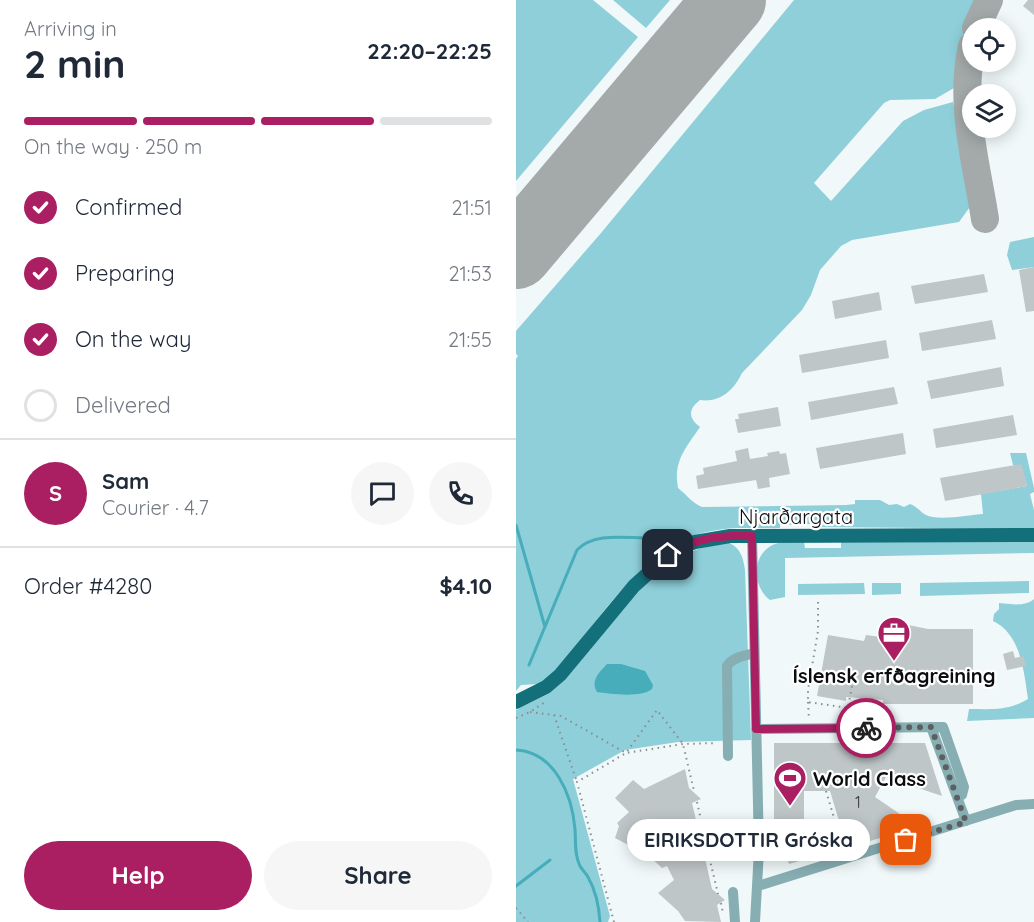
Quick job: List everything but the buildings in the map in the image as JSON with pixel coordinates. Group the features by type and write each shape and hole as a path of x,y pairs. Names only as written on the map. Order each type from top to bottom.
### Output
{"main road":[{"name":"Njarðargata","path":"516,702 546,687 560,675 634,586 677,548 710,538 730,536 1034,536"}],"street":[{"path":"752,536 758,886 755,922"},
{"path":"728,756 727,666 736,658 754,653"},
{"path":"931,727 966,822"},
{"path":"756,729 944,727 964,787 962,795"},
{"path":"758,886 1016,805 1034,804"},
{"path":"733,892 735,922"}],"path":[{"path":"809,728 808,702 818,631 818,602"},
{"path":"808,702 848,708 854,675"},
{"path":"516,718 546,701"},
{"path":"626,753 657,710 683,744 694,791"},
{"path":"530,712 561,716 626,753"},
{"path":"554,715 577,782 615,922"},
{"path":"577,782 626,753 683,744 727,743"},
{"path":"826,791 836,822"},
{"path":"697,802 706,842"},
{"path":"708,852 718,894"},
{"path":"516,908 528,922"}],"shaded area":[{"path":"516,0 593,0 638,37 516,181"},
{"path":"613,0 670,0 646,28"},
{"path":"794,0 977,0 971,18 962,18 962,44 954,88 935,99 890,100 884,103 814,183 831,201 903,121 924,110 953,102 972,204 959,222 852,240 841,246 820,270 811,295 802,310 742,373 735,385 726,394 714,399 700,400 693,407 691,414 693,420 700,427 679,462 678,488 702,507 846,505 855,504 855,500 880,500 889,505 897,504 904,507 910,504 931,517 945,518 983,514 981,494 1027,486 1021,465 1013,465 1010,453 1026,453 1034,488 1034,492 1030,494 1034,510 1034,529 811,527 811,524 780,525 780,528 737,528 712,531 687,539 664,552 642,569 622,589 551,675 539,684 521,685 516,691 516,359 518,356 516,354 516,331 601,233"},
{"path":"1034,237 1034,267 1012,270 1007,255 1010,242"},
{"path":"1034,540 1034,553 785,558 785,597 770,600 764,594 757,579 758,562 762,555 767,548 782,543 804,542 805,548 841,548 841,542"},
{"path":"727,542 740,553 745,570 751,740 678,742 625,750 573,779 610,916 608,922 516,922 516,710 548,694 560,684 652,576 687,554 706,546"},
{"path":"1029,581 1029,593 920,596 920,583"},
{"path":"864,583 865,594 798,595 798,584"},
{"path":"872,583 901,583 901,594 872,595"},
{"path":"1034,599 1034,718 967,721 969,709 1007,707 1028,699 1023,666 1015,644 1010,635 993,621 994,614 999,609 999,603 1022,604"},
{"path":"607,664 621,664 645,671 653,685 652,689 641,694 597,692 595,680"}],"waterway":[{"path":"516,525 545,627"},
{"path":"529,665 577,550 584,544 601,538 648,538"},
{"path":"516,750 541,758 551,767 565,790 573,816 577,857 593,888 600,922"},
{"path":"516,886 550,860"}],"taxiway":[{"path":"981,18 989,0"},
{"path":"968,72 970,133 985,219"}],"runway":[{"path":"516,253 730,0"}],"way so far":[{"path":"866,728 931,727 966,822 906,840"}],"place":[{"name":"Íslensk erfðagreining","path":"894,662"},
{"name":"World Class","path":"790,807"},
{"name":"EIRIKSDOTTIR Gróska","path":"906,840"}],"route":[{"path":"668,555 677,548 710,538 752,536 756,729 866,728"}]}
